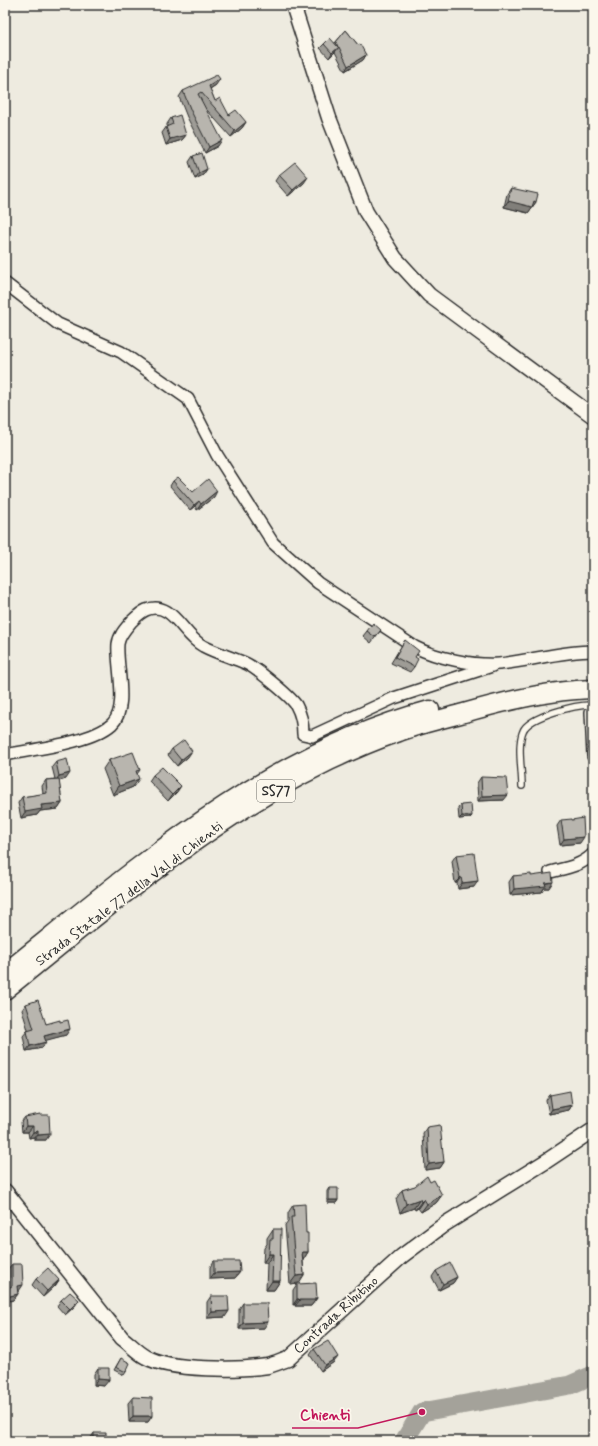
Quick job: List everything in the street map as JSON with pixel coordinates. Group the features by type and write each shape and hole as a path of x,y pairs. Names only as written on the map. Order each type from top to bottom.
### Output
{"highway":[{"name":"Strada Statale 77 della Val di Chienti","path":"5,973 160,849 236,797 342,741 391,720 498,691 540,684 593,678"},
{"name":"Strada Statale 77 della Val di Chienti","path":"5,990 132,888 216,826 305,773 399,731 502,702 593,688"}],"street":[{"path":"293,5 329,118 363,205 395,258 429,295 593,416"},
{"path":"5,283 58,324 121,352 188,400 217,455 273,543 318,583 415,647 430,655 454,660 497,664"},
{"path":"5,755 82,739 102,731 113,723 118,712 120,699 118,644 122,634 136,617 145,610 154,608 164,608 180,623 192,639 203,646 247,664 279,689 295,704 303,724 303,734 312,736 394,698 497,664 593,651"},
{"path":"593,709 591,712 593,756"},
{"path":"550,872 576,866 593,854"},
{"name":"Contrada Ributino","path":"5,1191 122,1338 146,1357 162,1363 180,1366 241,1369 269,1366 288,1359 402,1256 445,1224 545,1162 593,1130"}],"lane":[{"path":"522,786 521,741 523,730 533,720 557,711 585,704 593,705"}],"building":[{"path":"346,30 358,45 360,44 366,55 348,66 339,47 332,53 324,44 330,38 338,47 336,42"},
{"path":"217,75 220,79 209,86 215,101 220,98 229,115 236,110 246,122 235,131 201,92 198,94 222,140 209,147 183,91"},
{"path":"180,115 186,135 170,139 166,127 173,124 171,118"},
{"path":"202,153 207,169 199,173 193,156"},
{"path":"295,162 308,177 293,190 279,175"},
{"path":"511,188 538,194 536,202 534,201 532,207 508,201"},
{"path":"178,477 193,492 208,479 217,491 201,504 199,501 194,505 173,481"},
{"path":"373,623 381,630 375,637 367,631"},
{"path":"405,640 419,651 415,657 418,659 414,667 395,657"},
{"path":"184,740 192,751 181,760 172,749"},
{"path":"133,752 140,770 136,771 139,779 119,786 109,760"},
{"path":"67,759 70,773 59,776 56,762"},
{"path":"162,767 181,786 172,795 153,775"},
{"path":"481,777 506,778 508,795 482,796"},
{"path":"59,779 62,803 41,805 42,809 25,812 22,797 47,793 46,780"},
{"path":"471,804 472,816 462,816 461,805"},
{"path":"583,818 584,837 564,839 561,820"},
{"path":"474,853 478,881 462,883 456,855"},
{"path":"552,873 553,882 545,883 546,886 514,889 513,876 531,874 531,876"},
{"path":"38,1000 46,1024 60,1020 60,1022 68,1020 70,1029 44,1036 46,1042 30,1046 27,1031 34,1029 26,1004"},
{"path":"570,1091 572,1105 552,1109 550,1095"},
{"path":"40,1114 49,1115 50,1134 38,1135 38,1131 33,1132 33,1126 26,1126 25,1117"},
{"path":"440,1125 444,1162 429,1164 427,1127"},
{"path":"427,1176 430,1182 434,1180 442,1195 427,1204 424,1199 421,1202 420,1199 406,1204 402,1190 415,1186"},
{"path":"329,1188 338,1188 338,1200 329,1200"},
{"path":"305,1204 308,1252 302,1252 304,1275 296,1276 291,1217 294,1217 293,1205"},
{"path":"273,1229 281,1229 280,1281 272,1281 273,1254 269,1254 270,1239 273,1239"},
{"path":"214,1261 239,1261 240,1272 214,1273"},
{"path":"450,1263 457,1277 443,1284 436,1271"},
{"path":"12,1264 22,1264 23,1285 17,1286 18,1294 6,1297 6,1289 12,1286"},
{"path":"48,1268 59,1280 47,1291 36,1279"},
{"path":"316,1283 317,1298 315,1298 315,1300 297,1299 297,1284"},
{"path":"70,1292 79,1300 70,1309 61,1300"},
{"path":"211,1296 228,1296 229,1311 212,1312"},
{"path":"243,1303 267,1303 268,1322 243,1323"},
{"path":"328,1341 338,1357 325,1365 314,1349"},
{"path":"121,1358 130,1363 126,1372 116,1367"},
{"path":"98,1368 109,1368 109,1380 98,1379"},
{"path":"133,1397 152,1398 152,1416 133,1416"},
{"path":"94,1433 106,1433 106,1441 94,1441"}],"waterway":[{"path":"404,1441 422,1412 570,1385 593,1375"}],"place":[{"name":"Chienti","path":"422,1412"}]}
